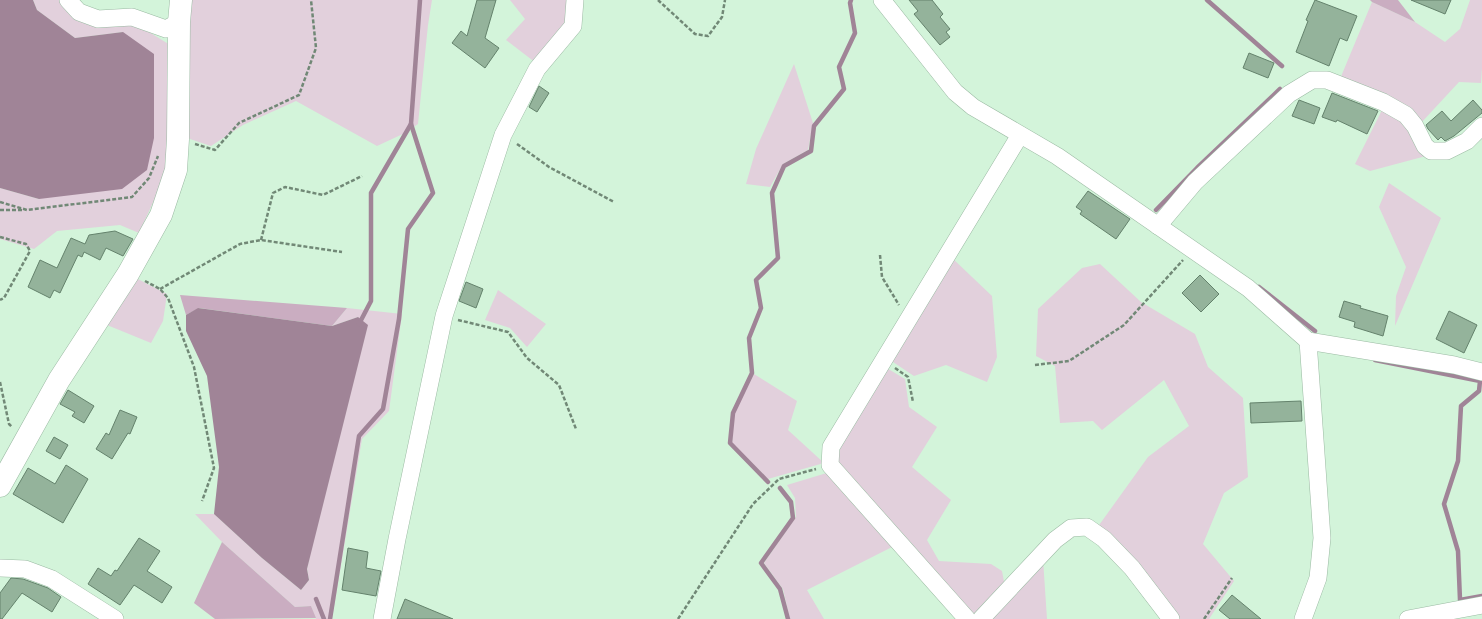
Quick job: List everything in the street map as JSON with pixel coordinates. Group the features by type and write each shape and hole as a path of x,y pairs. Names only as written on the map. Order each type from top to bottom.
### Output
{"street":[{"path":"68,0 79,12 98,19 132,17 166,28 179,22"},
{"path":"0,486 59,380 128,274 161,215 176,170 178,139 179,22 181,0"},
{"path":"382,619 397,539 444,316 503,135 537,69 573,26 575,0"},
{"path":"887,2 955,92 973,107 1057,156 1248,288 1308,341 1454,365 1482,372"},
{"path":"1158,226 1195,182 1289,94 1312,80 1328,80 1383,102 1406,115 1415,126 1425,146 1431,151 1447,151 1467,141 1482,126"},
{"path":"967,619 830,465 831,447 1020,135"},
{"path":"1303,619 1318,578 1322,538 1308,341"},
{"path":"981,619 1055,540 1071,528 1087,527 1104,539 1132,568 1171,619"},
{"path":"0,568 25,569 52,579 115,619"},
{"path":"1408,619 1482,606"}],"path":[{"path":"178,139 215,150 239,123 299,95 316,48 311,0"},
{"path":"658,0 695,34 708,36 722,17 725,0"},
{"path":"503,135 549,166 614,202"},
{"path":"0,210 27,210 132,197 149,178 159,151"},
{"path":"261,240 273,193 285,187 323,195 362,176"},
{"path":"0,202 27,210"},
{"path":"0,237 26,244 30,251 4,298 0,300"},
{"path":"160,289 240,244 261,240 342,252"},
{"path":"1035,365 1069,361 1124,325 1192,250"},
{"path":"880,255 882,277 908,319"},
{"path":"128,274 160,289 168,298 194,367 214,468 202,501"},
{"path":"444,316 508,332 527,358 558,385 576,429"},
{"path":"883,360 908,377 913,402"},
{"path":"0,382 9,424 25,442"},
{"path":"678,619 753,504 779,479 830,465"},
{"path":"1204,619 1232,578"}],"shaded area":[{"path":"0,0 33,0 37,10 75,38 123,32 154,54 154,138 147,170 122,189 39,199 0,188"},
{"path":"33,0 62,0 133,22 170,45 167,172 139,233 120,225 57,231 34,249 0,239 0,188 39,199 123,32 75,38 37,10"},
{"path":"188,0 432,0 418,124 405,133 377,146 296,101 243,125 211,146 187,138"},
{"path":"510,0 569,0 567,23 536,63 506,40 525,19"},
{"path":"1370,0 1398,0 1415,22 1372,2"},
{"path":"1470,0 1482,0 1481,83 1459,82 1420,124 1340,79 1372,2 1415,22 1445,42 1460,29"},
{"path":"794,64 813,123 808,150 783,164 770,187 746,184 756,149"},
{"path":"1383,108 1407,123 1426,156 1370,171 1355,164"},
{"path":"1389,183 1441,218 1395,326 1396,296 1406,267 1379,207"},
{"path":"951,257 992,296 997,357 987,382 946,365 914,376 890,360"},
{"path":"1100,264 1141,302 1195,334 1208,367 1243,398 1248,477 1224,493 1203,544 1234,581 1209,619 1177,619 1097,528 1148,457 1189,426 1164,380 1102,430 1093,421 1060,423 1055,366 1036,356 1038,309 1082,268"},
{"path":"134,277 167,294 163,321 151,343 107,325"},
{"path":"498,290 546,324 527,347 510,328 485,320"},
{"path":"180,295 347,308 332,326 199,308 186,315"},
{"path":"198,308 332,326 358,317 368,325 307,569 309,580 301,590 262,558 214,514 219,467 207,376 186,331 186,315"},
{"path":"347,308 402,314 389,411 362,439 332,619 316,619 311,606 295,607 222,542 195,514 214,514 262,558 301,590 309,580 307,569 358,317 332,326"},
{"path":"885,367 905,379 909,407 937,427 912,467 951,500 927,540 939,561 991,564 1002,571 1005,587 975,619 836,464 836,450"},
{"path":"754,374 797,401 788,430 824,463 768,479 732,443 734,413"},
{"path":"830,472 896,545 807,590 824,619 790,619 783,589 764,563 796,517 795,498 787,485"},
{"path":"222,542 295,607 311,606 316,618 215,619 194,603"},
{"path":"1043,559 1047,619 988,619"}],"building":[{"path":"477,0 496,0 485,38 499,48 485,68 452,43 461,31 467,36"},
{"path":"909,0 932,0 943,14 940,17 950,29 946,32 950,37 940,45 914,14 918,11"},
{"path":"1315,0 1357,16 1347,41 1340,38 1329,66 1296,52 1308,21 1306,20"},
{"path":"1411,0 1451,0 1445,14"},
{"path":"1249,53 1274,63 1268,78 1243,68"},
{"path":"539,86 549,93 537,112 529,107"},
{"path":"1332,93 1378,111 1367,134 1337,120 1336,122 1322,117"},
{"path":"1299,100 1320,108 1314,124 1292,116"},
{"path":"1473,100 1482,110 1482,113 1454,136 1445,141 1441,137 1438,140 1428,129 1426,125 1442,111 1451,121"},
{"path":"1088,191 1130,219 1116,239 1080,214 1082,211 1076,207"},
{"path":"115,231 133,239 123,256 106,248 100,260 84,252 82,257 78,255 60,293 54,290 50,298 28,287 40,260 57,268 71,238 85,244 89,235"},
{"path":"1200,275 1219,294 1201,312 1182,293"},
{"path":"466,282 483,289 476,308 459,301"},
{"path":"1344,301 1361,306 1360,308 1388,316 1383,336 1354,327 1355,322 1339,317"},
{"path":"1449,311 1477,325 1464,353 1436,339"},
{"path":"68,390 94,406 84,423 72,416 75,412 60,404"},
{"path":"1301,401 1302,421 1251,423 1250,403"},
{"path":"120,410 137,417 130,434 128,433 112,459 96,449 106,433 109,435"},
{"path":"54,437 68,445 60,459 46,451"},
{"path":"66,465 88,479 63,523 13,494 28,468 55,484"},
{"path":"139,538 160,551 147,571 172,587 162,603 134,585 120,605 88,584 98,568 111,576 115,570 117,571"},
{"path":"348,548 368,552 366,568 381,571 376,596 342,590"},
{"path":"11,578 23,579 48,588 61,597 52,612 22,593 2,619 0,619 0,593"},
{"path":"1232,595 1261,619 1230,619 1219,610"},
{"path":"405,599 453,619 397,619"}],"waterway":[{"path":"359,324 371,301 371,193 411,124 420,0"},
{"path":"768,482 730,443 733,413 752,373 749,338 761,308 756,280 778,258 772,193 784,166 811,151 814,126 844,89 839,67 855,33 850,3 851,0"},
{"path":"1207,0 1282,66"},
{"path":"1156,210 1197,168 1280,89"},
{"path":"330,619 359,436 383,409 399,319 408,229 433,193 411,124"},
{"path":"1259,287 1315,331"},
{"path":"1375,360 1480,381 1479,391 1461,406 1458,461 1444,504 1458,551 1460,600 1482,596"},
{"path":"780,488 791,502 793,518 761,563 780,589 788,619"},
{"path":"316,599 324,619"}]}
